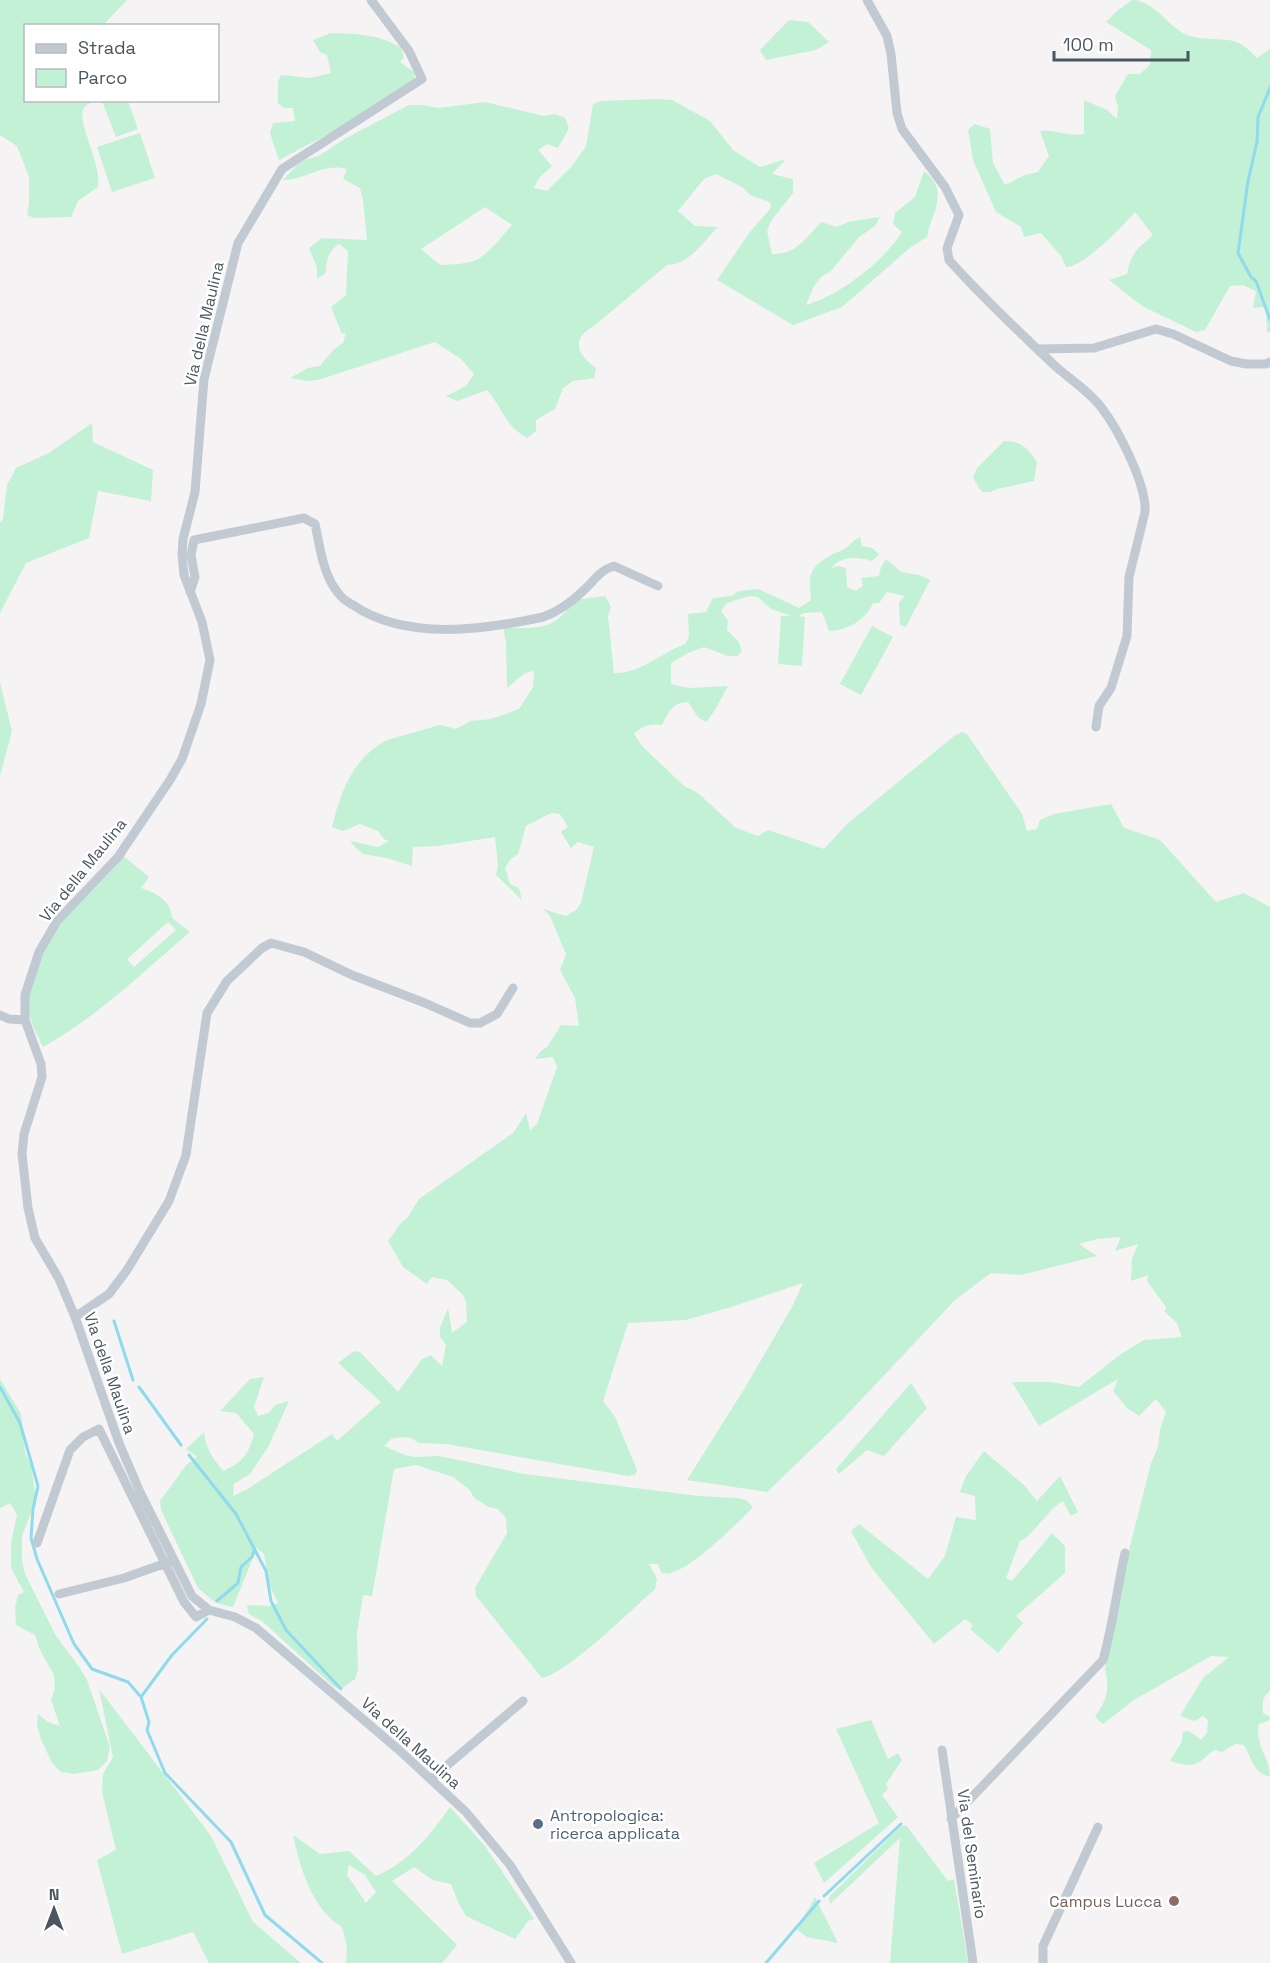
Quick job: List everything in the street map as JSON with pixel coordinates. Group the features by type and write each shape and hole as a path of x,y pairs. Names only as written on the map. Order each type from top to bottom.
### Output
{"street":[{"name":"Via della Maulina","path":"371,0 409,51 422,79 282,169 238,243 204,378 195,492 183,539 184,575 202,622 210,660 201,704 182,759 170,780 118,857 57,921 39,952 25,995 25,1020 42,1071 24,1134 22,1163 35,1239 59,1279 75,1317 119,1443 169,1562 192,1596 209,1610 235,1617 255,1628 431,1779 466,1812 510,1865 571,1963"},
{"path":"867,0 887,36 897,113 902,129 945,187 959,215 947,248 949,260 1038,349 1100,406 1121,441 1146,501 1129,577 1127,636 1111,688 1099,706 1096,727"},
{"path":"1038,349 1094,348 1156,329 1173,334 1231,361 1246,364 1270,362"},
{"path":"190,592 195,577 191,555 194,540 304,518 315,524 325,566 332,585 340,596 364,613 387,622 412,627 462,630 543,617 553,613 583,592 603,570 614,566 658,586"},
{"path":"75,1317 109,1294 127,1270 170,1201 186,1155 207,1013 227,981 262,948 271,943 304,952 352,975 470,1023 480,1023 497,1014 513,988"},
{"path":"0,1015 9,1019 25,1020"},
{"path":"37,1544 70,1450 83,1437 99,1429 169,1562 184,1602 196,1617 209,1610"},
{"path":"951,1819 1103,1660 1112,1629 1117,1588 1125,1553"},
{"path":"59,1594 124,1578 169,1562"},
{"path":"431,1779 523,1701"},
{"name":"Via del Seminario","path":"942,1750 973,1963"},
{"path":"1043,1963 1043,1946 1098,1827"}],"green space":[{"path":"0,0 127,0 104,24 24,24 24,102 92,102 84,109 82,117 97,168 98,187 78,201 71,217 34,218 27,215 29,177 17,146 0,135"},
{"path":"1132,0 1147,4 1187,35 1234,41 1244,46 1257,58 1270,49 1270,333 1267,332 1266,307 1253,308 1256,291 1243,285 1230,286 1205,330 1196,332 1142,306 1109,280 1127,274 1130,261 1136,252 1153,235 1135,212 1113,236 1093,253 1074,265 1066,267 1061,256 1041,233 1024,237 1021,227 996,212 973,160 968,130 975,124 990,129 993,163 1005,185 1025,175 1038,172 1049,156 1040,131 1084,134 1084,100 1107,110 1117,119 1118,108 1115,96 1128,74 1140,74 1150,65 1151,50 1106,22"},
{"path":"789,20 808,22 829,42 816,50 766,60 760,50"},
{"path":"331,33 367,36 393,43 401,48 404,58 400,62 414,72 415,80 406,93 279,160 270,133 273,123 295,121 293,108 284,108 278,103 278,82 281,75 310,78 331,73 327,55 320,52 313,40"},
{"path":"672,100 710,121 733,150 760,167 786,159 772,174 793,179 793,193 771,221 767,231 772,254 794,249 821,222 837,227 848,222 880,217 875,226 859,237 831,271 821,277 814,286 806,305 833,294 860,276 884,255 902,232 893,224 895,213 915,197 924,171 932,179 938,194 927,237 911,247 842,307 793,325 717,280 750,232 771,208 770,202 750,195 742,187 716,174 704,179 678,211 695,226 718,227 683,261 667,265 586,331 579,341 579,347 584,357 596,368 594,378 573,381 563,388 555,409 536,420 536,431 527,438 508,422 487,390 457,401 446,396 466,386 474,374 461,359 435,342 318,380 290,378 308,368 320,366 334,349 343,343 346,333 342,334 331,307 346,295 348,251 339,244 335,247 328,257 326,273 317,279 317,268 309,248 322,238 367,240 360,188 343,179 347,169 339,167 322,169 283,180 297,165 319,156 346,138 409,105 439,108 485,102 544,116 555,114 565,118 569,128 558,148 547,144 538,150 552,166 539,178 534,188 547,191 572,166 586,146 593,104 601,101","holes":["485,207 512,225 487,252 469,262 440,265 421,249"]},
{"path":"102,102 128,102 138,129 116,137"},
{"path":"140,133 155,178 112,192 97,147"},
{"path":"92,423 93,442 153,470 151,501 98,491 89,538 26,563 0,613 0,523 3,519 7,485 16,468 49,453"},
{"path":"1004,441 1020,444 1034,457 1037,462 1034,481 982,492 973,478 977,468"},
{"path":"860,537 862,546 872,548 879,554 872,561 850,558 835,564 831,569 837,566 846,568 847,587 855,591 863,586 861,578 879,576 886,559 901,572 919,575 930,580 906,627 900,625 899,602 905,596 887,592 879,603 873,603 866,615 842,629 829,631 822,612 804,613 798,616 805,617 802,666 778,664 781,616 792,616 771,609 758,597 749,596 727,603 721,611 728,621 727,630 738,641 742,650 738,656 728,656 704,647 671,663 671,684 689,688 728,686 712,714 706,722 698,717 688,702 678,704 662,725 647,726 634,734 643,747 684,786 698,793 736,828 758,836 768,830 824,849 846,825 954,736 962,732 967,734 1022,814 1027,831 1037,829 1040,820 1054,814 1111,804 1124,828 1160,840 1216,902 1244,893 1270,907 1270,1691 1264,1698 1263,1713 1270,1717 1270,1720 1259,1724 1258,1731 1270,1776 1257,1769 1244,1745 1235,1744 1222,1752 1215,1750 1192,1765 1170,1761 1182,1741 1183,1732 1189,1731 1201,1740 1207,1733 1208,1720 1203,1716 1195,1721 1180,1716 1203,1678 1229,1657 1211,1656 1134,1700 1103,1724 1095,1717 1106,1694 1105,1669 1126,1562 1166,1412 1156,1399 1139,1416 1127,1408 1113,1391 1118,1379 1039,1426 1012,1382 1051,1382 1079,1387 1121,1354 1144,1340 1182,1337 1177,1323 1165,1312 1166,1307 1147,1281 1148,1275 1131,1281 1132,1259 1138,1244 1115,1251 1121,1237 1097,1239 1079,1244 1097,1256 1021,1275 991,1273 955,1300 842,1420 767,1492 687,1480 746,1386 792,1307 803,1283 686,1320 628,1323 603,1401 615,1417 637,1470 635,1475 628,1476 446,1444 419,1443 411,1438 391,1439 384,1446 414,1457 439,1456 525,1474 698,1496 737,1498 746,1500 753,1507 713,1545 679,1570 664,1573 661,1572 658,1564 649,1564 657,1579 655,1589 583,1653 553,1674 542,1678 476,1596 475,1588 507,1533 506,1518 498,1509 489,1507 474,1498 470,1490 453,1477 416,1465 394,1469 372,1596 363,1595 357,1633 358,1669 355,1679 340,1690 262,1621 249,1614 247,1605 269,1606 278,1603 269,1584 264,1554 257,1548 233,1607 216,1603 198,1588 161,1510 160,1501 187,1464 197,1457 186,1449 204,1432 208,1448 223,1471 240,1461 247,1453 254,1434 236,1413 220,1411 250,1379 264,1377 254,1407 258,1416 269,1413 275,1405 289,1401 268,1447 250,1474 234,1484 233,1496 246,1490 332,1434 337,1441 381,1402 338,1363 354,1351 360,1352 398,1392 422,1359 431,1355 442,1366 446,1345 440,1337 440,1328 448,1308 452,1333 467,1322 466,1301 447,1280 432,1277 427,1284 403,1267 388,1241 408,1217 419,1199 514,1132 526,1113 530,1130 537,1124 557,1067 553,1057 535,1059 548,1046 561,1025 579,1026 575,998 560,970 566,954 550,916 543,909 566,916 576,910 581,903 594,847 578,842 571,848 561,832 568,827 560,814 551,813 526,826 518,854 505,868 510,884 519,888 522,900 496,875 498,867 495,837 438,846 413,847 412,866 387,858 363,854 350,841 378,847 389,841 384,839 378,831 360,824 343,831 332,827 339,801 357,766 375,748 387,740 440,725 456,729 471,721 491,719 519,709 533,687 534,671 525,673 507,688 506,642 503,627 532,628 546,625 559,618 575,600 605,596 611,607 608,616 614,673 633,670 685,644 689,636 688,614 706,612 713,598 758,589 799,608 811,600 810,578 819,563"},
{"path":"872,626 893,637 861,695 840,684"},
{"path":"0,682 12,731 0,776"},
{"path":"122,855 149,877 141,888 162,898 169,906 172,918 190,932 101,1008 43,1047 32,1024 28,1005 29,990 37,968 61,923","holes":["168,922 176,930 134,967 127,959"]},
{"path":"0,1379 21,1414 25,1453 31,1465 36,1500 22,1536 22,1561 25,1574 56,1636 87,1680 110,1747 107,1761 98,1770 74,1774 61,1772 52,1763 37,1726 38,1714 48,1722 60,1726 51,1700 55,1688 54,1675 39,1648 35,1635 16,1625 15,1608 18,1595 24,1592 11,1568 11,1543 17,1515 10,1503 0,1508"},
{"path":"911,1383 927,1408 884,1456 867,1450 839,1474 836,1469"},
{"path":"984,1451 1025,1486 1037,1501 1060,1476 1078,1512 1071,1516 1063,1501 1020,1541 1006,1578 1012,1581 1052,1533 1065,1546 1065,1573 1016,1616 1023,1623 998,1653 970,1629 973,1625 965,1619 934,1644 871,1567 851,1531 859,1524 928,1579 945,1556 956,1517 976,1520 975,1496 960,1492 966,1476"},
{"path":"99,1689 211,1836 253,1922 301,1963 209,1963 193,1932 122,1954 97,1860 116,1850 102,1792 103,1774 113,1757"},
{"path":"871,1720 888,1759 898,1753 902,1760 886,1784 888,1789 882,1795 898,1817 824,1883 814,1863 879,1823 836,1729"},
{"path":"450,1807 485,1846 534,1919 528,1921 515,1939 466,1916 451,1884 433,1880 414,1867 392,1881 457,1945 442,1963 346,1963 347,1947 342,1927 323,1910 315,1899 299,1861 293,1835 320,1854 349,1851 376,1876 409,1855","holes":["349,1865 365,1875 376,1892 366,1903 347,1875"]},
{"path":"906,1825 948,1881 954,1879 968,1963 890,1963 900,1838 830,1904 829,1897 900,1827"},
{"path":"815,1897 838,1943 807,1937 797,1930"}],"waterway":[{"path":"1270,88 1258,117 1257,142 1248,181 1238,253 1251,277 1256,281 1270,320"},
{"path":"114,1321 133,1380"},
{"path":"0,1387 20,1423 38,1486 33,1509 31,1538 37,1559 74,1644 92,1669 128,1682 141,1697 149,1722 147,1730 165,1773 231,1842 265,1915 322,1963"},
{"path":"139,1387 181,1445"},
{"path":"189,1455 236,1514 266,1571 271,1601 286,1630 341,1689"},
{"path":"217,1601 238,1583 241,1567 252,1557 254,1551"},
{"path":"141,1697 172,1655 207,1619"},
{"path":"824,1896 901,1824"},
{"path":"766,1963 819,1901"}],"place":[{"name":"Antropologica: ricerca applicata","path":"538,1824"},
{"name":"Campus Lucca","path":"1174,1901"}]}
